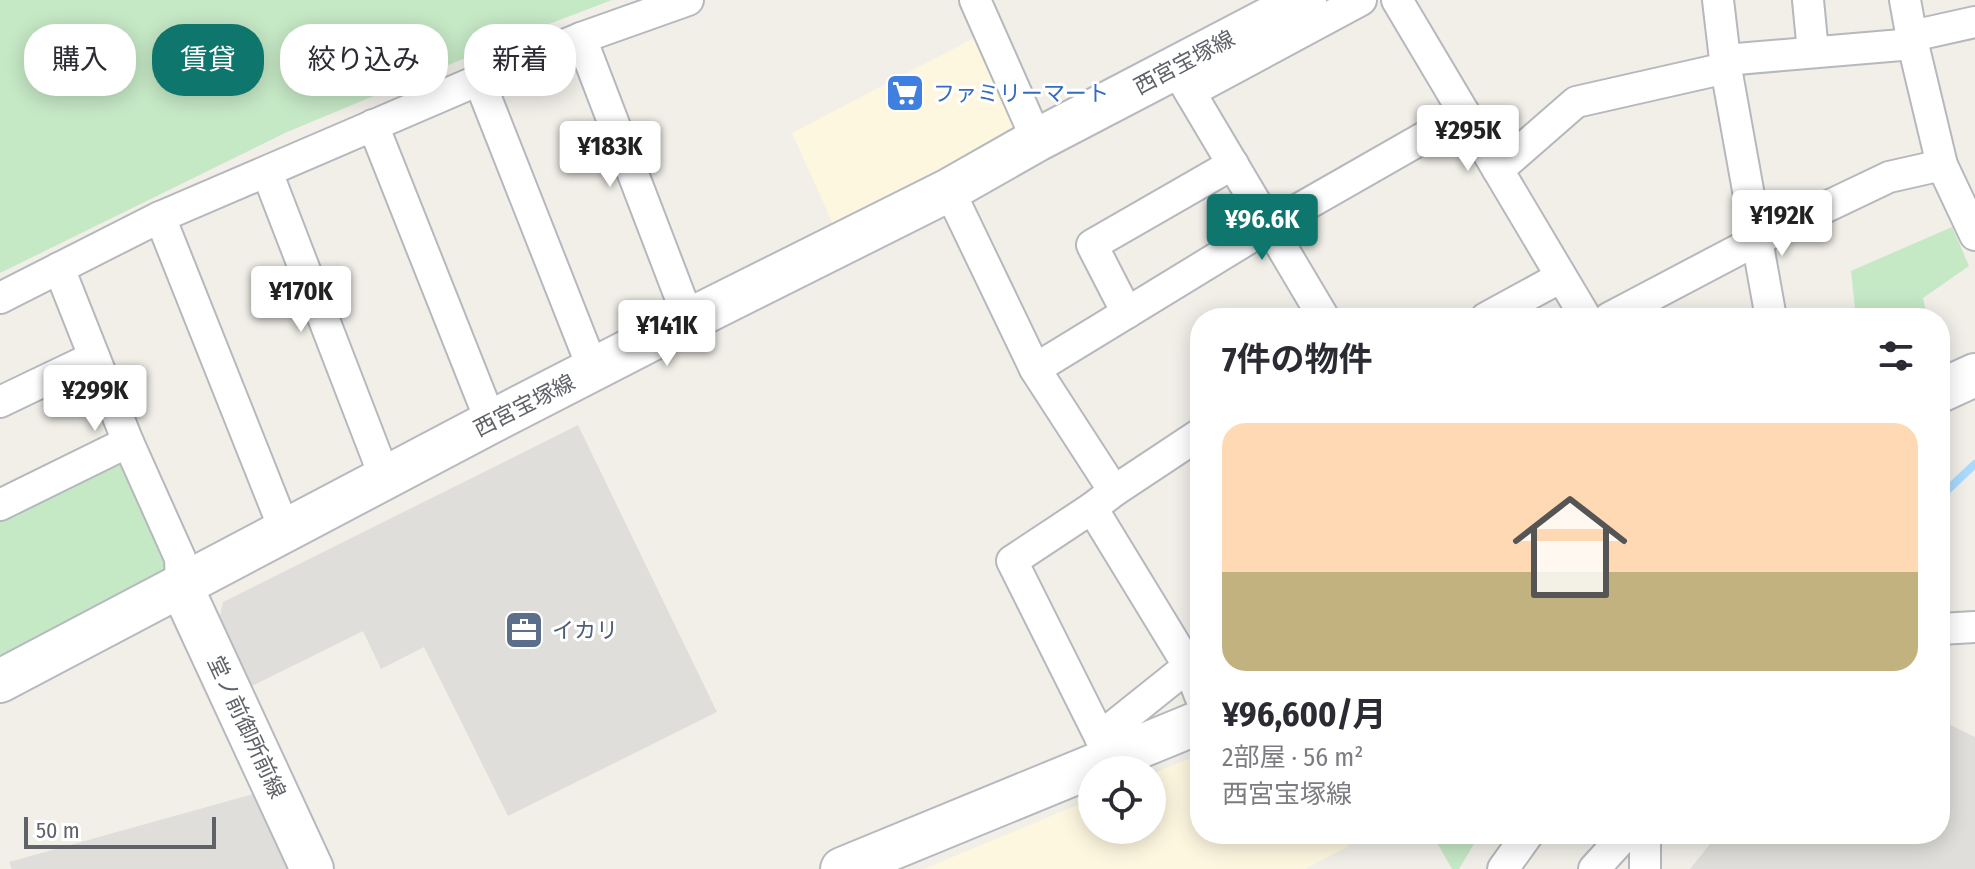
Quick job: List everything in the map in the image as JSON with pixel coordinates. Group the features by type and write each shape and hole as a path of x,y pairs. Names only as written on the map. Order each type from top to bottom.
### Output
{"main road":[{"name":"西宮宝塚線","path":"0,681 593,369 949,190 1037,140 1182,79 1305,0"},
{"path":"1950,386 1975,375"},
{"name":"堂ノ前御所前線","path":"181,586 312,869"},
{"path":"842,869 1106,748 1190,725"}],"street":[{"path":"576,40 688,0"},
{"path":"975,0 1037,140"},
{"path":"1318,308 1182,79 1361,0"},
{"path":"1397,0 1580,308"},
{"path":"1718,0 1725,64 1769,308"},
{"path":"1808,0 1813,52"},
{"path":"1905,0 1942,165 1975,235"},
{"path":"1498,170 1576,102 1725,64 1912,40 1975,22"},
{"path":"581,38 689,320"},
{"path":"0,298 160,217 464,86"},
{"path":"485,96 593,369"},
{"path":"1035,369 1269,226 1465,114"},
{"path":"373,125 491,422"},
{"path":"1127,313 1092,245 1233,164"},
{"path":"1628,308 1757,240 1889,177 1942,165"},
{"path":"267,172 385,478"},
{"path":"949,190 1035,369 1190,655"},
{"path":"160,217 285,531"},
{"path":"59,268 128,442 180,558 181,586"},
{"path":"1504,308 1561,277"},
{"path":"0,402 94,357"},
{"path":"1190,441 1012,561 1106,748 1190,666"},
{"path":"0,505 128,442"},
{"path":"1950,628 1975,627"},
{"path":"1503,869 1521,844"},
{"path":"1594,869 1617,844"},
{"path":"1645,844 1645,869"}],"shaded area":[{"path":"980,35 1019,128 833,224 792,133"},
{"path":"578,425 717,712 508,816 424,647 381,669 363,631 248,688 219,620 223,602"},
{"path":"1950,725 1975,737 1975,869 1690,869 1710,844 1950,844"},
{"path":"1190,758 1190,844 1349,846 1305,869 924,869 1078,805 1078,844 1166,844 1166,768"},
{"path":"264,791 300,869 12,869 9,862"}],"green space":[{"path":"0,0 612,0 549,24 464,24 464,59 448,65 448,24 280,24 280,96 374,96 287,132 0,273"},
{"path":"1952,227 1969,266 1923,298 1925,308 1855,308 1851,271"},
{"path":"124,458 171,570 0,661 0,518"},
{"path":"1438,844 1474,844 1459,869 1452,869"}],"waterway":[{"path":"1950,488 1975,464"}],"place":[{"name":"ファミリーマート","path":"905,93"},
{"name":"イカリ","path":"524,630"}]}
